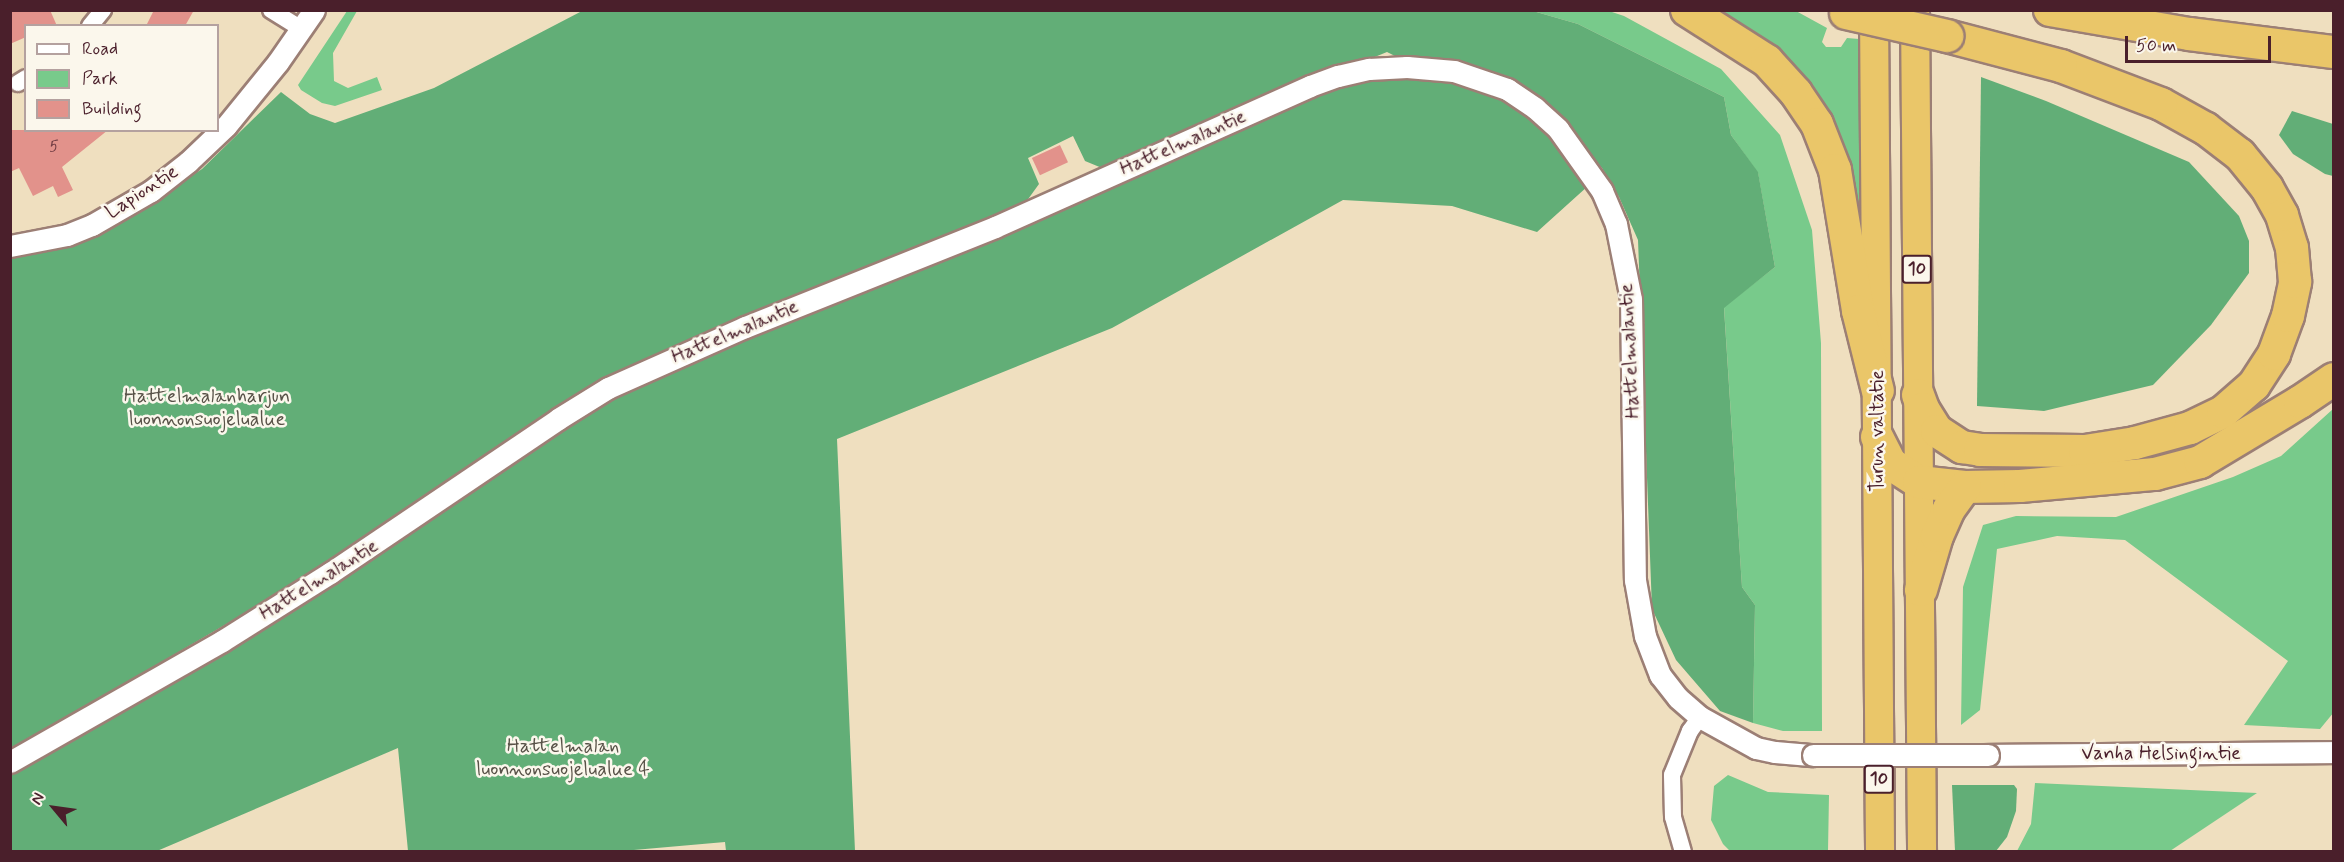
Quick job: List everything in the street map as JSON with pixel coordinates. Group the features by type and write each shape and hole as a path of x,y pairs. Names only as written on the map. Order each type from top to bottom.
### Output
{"highway":[{"path":"1687,10 1767,61 1796,93 1817,124 1835,170 1858,311 1878,391"},
{"name":"Turun valtatie","path":"1915,10 1922,852"},
{"path":"2050,10 2189,34 2334,52"},
{"path":"1852,11 2061,66 2161,104 2206,129 2240,155 2266,188 2282,215 2292,248 2295,282 2288,316 2274,354 2254,385 2223,412 2190,428 2136,443 2085,451 1980,450 1962,447 1937,431 1918,395"},
{"name":"Turun valtatie","path":"1852,11 1878,391 1880,852"},
{"path":"1877,437 1891,464 1919,482 1965,487 2090,481 2155,474 2200,462 2334,379"},
{"path":"1921,590 1937,536 1949,509 1965,487"}],"street":[{"path":"92,24 103,10"},
{"path":"271,10 302,29"},
{"name":"Lapiontie","path":"10,246 67,235 92,225 151,191 188,162 226,126 302,29 314,10"},
{"name":"Hattelmalantie","path":"10,762 222,640 330,573 558,418 608,388 712,340 995,227 1310,86 1370,69 1407,67 1454,71 1507,89 1558,129 1582,160 1606,199 1616,224 1631,299 1635,580 1645,636 1660,675 1678,698 1700,717 1756,748 1775,752 1813,755 1988,754"},
{"path":"1683,852 1673,817 1672,775 1690,731 1700,717"},
{"name":"Vanha Helsingintie","path":"1988,754 2334,752"}],"green space":[{"path":"347,11 357,11 333,53 334,81 348,88 377,77 382,90 335,106 322,103 301,90 298,85"},
{"name":"Hattelmalanharjun luonnonsuojelualue","path":"582,11 1533,11 1578,24 1724,97 1731,135 1758,172 1775,267 1724,308 1742,587 1755,605 1753,723 1720,711 1676,660 1652,609 1638,240 1619,197 1602,168 1565,125 1507,79 1454,61 1401,59 1387,52 1102,168 1085,161 1073,136 1028,158 1039,184 1026,202 674,346 600,382 283,591 11,750 11,254 71,244 144,207 202,169 281,92 310,114 335,123 434,88"},
{"path":"1533,11 1609,11 1624,16 1721,69 1780,135 1812,230 1821,343 1822,731 1783,731 1753,723 1755,605 1742,587 1724,307 1775,267 1758,173 1731,135 1724,97 1578,24"},
{"path":"1707,11 1796,11 1827,28 1822,42 1826,47 1841,47 1847,38 1859,39 1859,212 1854,211 1844,169"},
{"name":"Hattelmalan luonnonsuojelualue 4","path":"1394,77 1436,79 1490,93 1538,122 1588,186 1537,232 1452,206 1343,200 1112,328 837,439 855,851 726,851 725,842 611,852 408,851 398,748 157,851 11,851 10,772 321,591 425,523 531,447 610,398 683,363 1300,100 1363,79"},
{"path":"1981,77 2046,101 2189,162 2239,216 2249,241 2249,273 2211,325 2153,385 2044,411 1977,406"},
{"path":"2292,111 2333,124 2333,176 2325,174 2293,154 2279,135"},
{"path":"2333,409 2334,712 2320,729 2244,725 2288,661 2125,540 2057,536 1997,549 1980,710 1961,725 1963,587 1983,525 2016,516 2116,517 2233,477 2281,456"},
{"path":"1728,775 1768,792 1829,795 1828,851 1730,851 1723,844 1711,820 1714,786"},
{"path":"2035,783 2257,793 2170,851 2017,851 2031,824"},
{"path":"1952,785 2014,785 2017,789 2016,811 2007,837 1996,851 1955,851"}],"building":[{"path":"10,10 50,10 56,24 24,24 24,38 10,44"},
{"path":"154,10 194,10 186,24 147,24"},
{"path":"10,130 106,132 62,167 73,190 58,197 53,186 33,196 19,168 10,172"},
{"path":"1060,145 1068,162 1040,175 1032,158"}]}
